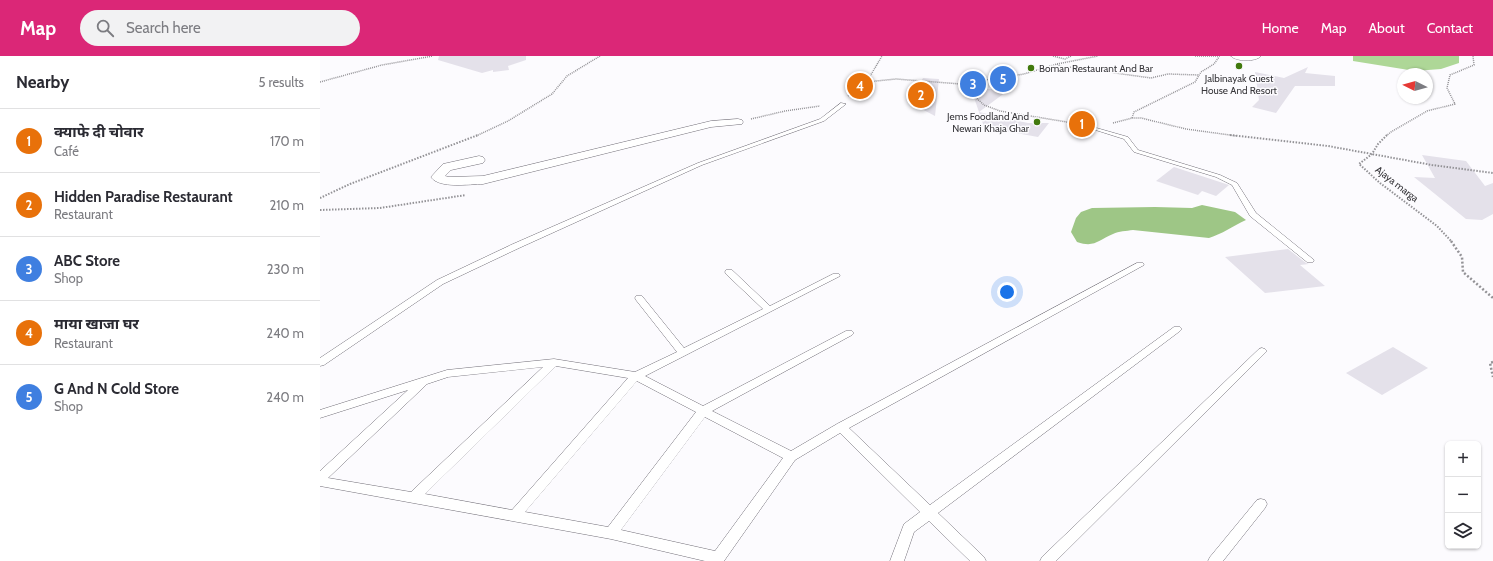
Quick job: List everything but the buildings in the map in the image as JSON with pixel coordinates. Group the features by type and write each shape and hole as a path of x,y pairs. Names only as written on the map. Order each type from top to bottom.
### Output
{"main road":[{"path":"1237,56 1255,56"}],"street":[{"path":"479,160 447,167 437,177 448,181 483,180 711,124 738,122"}],"lane":[{"path":"320,363 440,282 516,246 700,164 822,120 843,104"},
{"path":"1088,126 1126,138 1136,151 1218,176 1235,184 1253,214 1310,260"},
{"path":"320,481 611,533 717,560 791,457 841,427 1140,265"},
{"path":"729,272 769,310"},
{"path":"514,516 636,376 836,276"},
{"path":"639,298 683,353"},
{"path":"897,561 909,528 1177,329"},
{"path":"611,533 703,411 849,333"},
{"path":"1047,561 1262,351"},
{"path":"320,414 447,374 554,362 636,376 791,457"},
{"path":"413,498 554,362"},
{"path":"320,478 426,380"},
{"path":"841,427 979,561"},
{"path":"1215,561 1261,504"}],"path":[{"path":"320,82 382,64 433,56"},
{"path":"320,198 350,184 467,141 508,121 552,94 567,76 600,56"},
{"path":"866,83 882,56"},
{"path":"1053,56 1065,59"},
{"path":"1057,64 1071,56"},
{"path":"1057,64 1098,56"},
{"path":"1195,56 1220,56"},
{"path":"1132,118 1134,112 1146,105 1195,82 1201,72 1214,64 1220,56"},
{"name":"Ajaya marga","path":"1473,56 1474,65 1450,75 1448,88 1455,104 1427,111 1391,132 1378,144 1372,154 1360,164 1380,183 1437,226 1451,240 1462,257 1462,272 1493,298"},
{"path":"1057,64 1062,67 1094,68 1114,73 1151,78 1168,74 1199,75"},
{"path":"961,84 984,105 1000,111 1088,126 1101,126 1132,118 1141,118 1193,130 1328,146 1432,165 1493,173"},
{"path":"1493,362 1490,363 1493,377"}],"shaded area":[{"path":"1353,56 1459,56 1459,63 1441,69 1433,70 1433,68 1397,68 1353,61"},
{"path":"1202,205 1235,212 1246,220 1209,238 1133,230 1118,232 1092,244 1083,244 1077,242 1071,232 1076,218 1081,212 1092,208 1192,208"}],"place":[{"name":"Jalbinayak Guest House And Resort","path":"1239,66"},
{"name":"Boman Restaurant And Bar","path":"1031,68"},
{"name":"G And N Cold Store","path":"1003,79"},
{"name":"ABC Store","path":"973,84"},
{"name":"माया खाजा घर","path":"860,86"},
{"name":"Hidden Paradise Restaurant","path":"921,95"},
{"name":"Jems Foodland And Newari Khaja Ghar","path":"1037,122"},
{"name":"क्याफे दी चोवार","path":"1082,124"}]}
